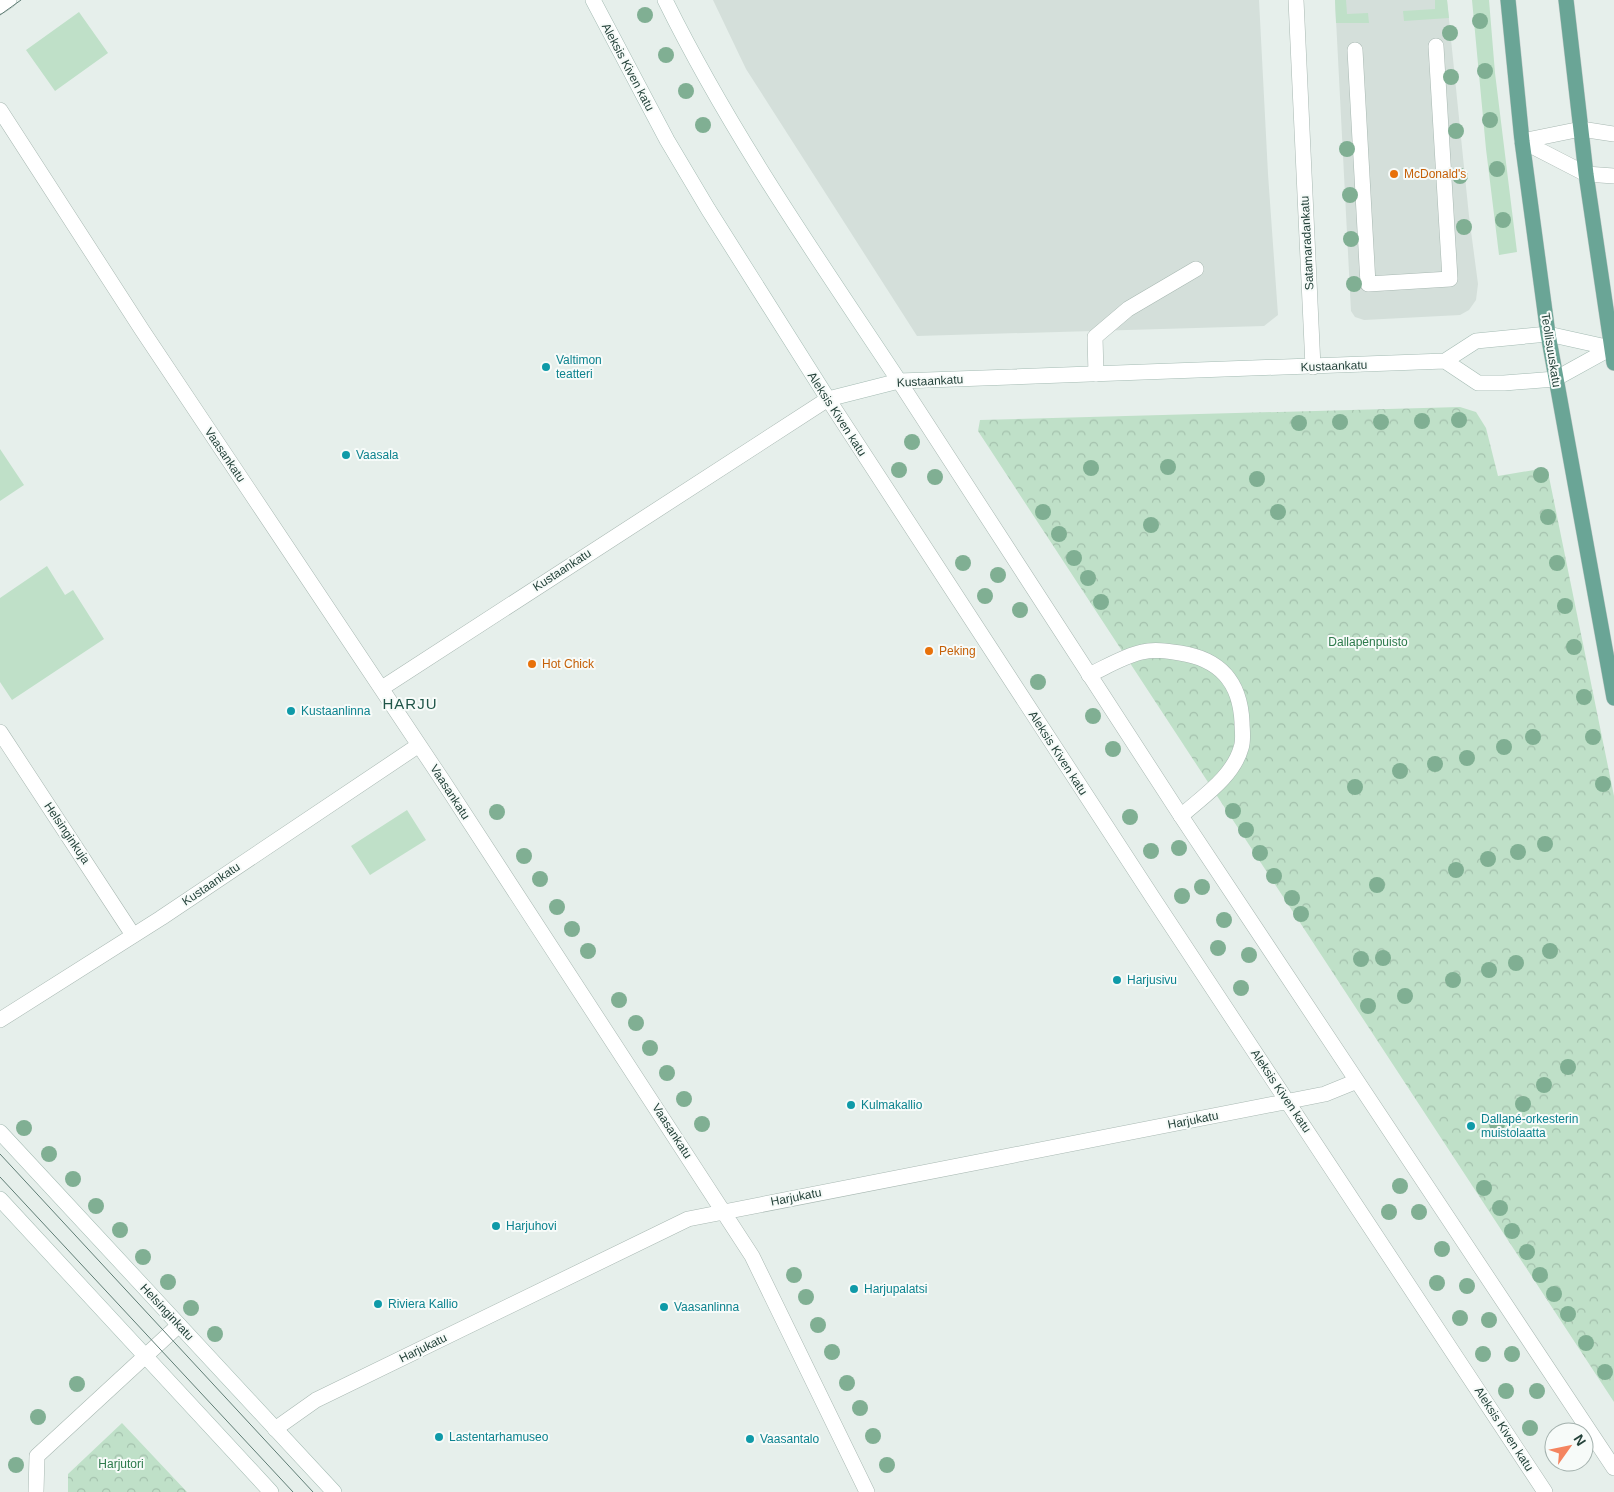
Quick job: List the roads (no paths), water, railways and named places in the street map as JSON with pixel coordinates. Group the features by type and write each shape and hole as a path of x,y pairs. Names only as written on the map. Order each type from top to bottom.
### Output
{"main road":[{"name":"Teollisuuskatu","path":"1508,0 1522,141 1548,334 1614,698"},
{"path":"1566,0 1586,174 1613,355"}],"street":[{"path":"0,6 9,0"},
{"name":"Aleksis Kiven katu","path":"593,0 667,140 708,210 828,399 1147,890 1545,1492"},
{"path":"665,0 715,94 770,184 1181,816 1614,1468"},
{"name":"Satamaradankatu","path":"1296,0 1313,367"},
{"path":"1355,50 1368,284 1411,282 1450,279 1436,46"},
{"name":"Vaasankatu","path":"0,110 184,393 382,688 752,1256 867,1492"},
{"path":"1522,141 1581,129 1614,134"},
{"path":"1522,141 1586,174 1614,176"},
{"path":"1096,374 1095,337 1128,309 1196,269"},
{"path":"1548,334 1613,355 1555,378 1478,383 1445,362 1476,341 1548,334"},
{"name":"Kustaankatu","path":"382,688 828,399 899,381 1445,362"},
{"path":"1089,675 1142,652 1164,650 1206,659 1223,671 1234,686 1241,708 1242,748 1221,780 1181,816"},
{"name":"Helsinginkuja","path":"0,732 133,935"},
{"name":"Kustaankatu","path":"0,1020 133,935 419,745"},
{"name":"Harjukatu","path":"275,1429 316,1400 688,1219 1288,1102 1325,1094 1357,1082"},
{"name":"Helsinginkatu","path":"0,1132 334,1492"},
{"path":"0,1199 271,1492"},
{"path":"36,1492 37,1456 179,1325"}],"tram line":[{"path":"0,15 21,0"},
{"path":"0,1154 313,1492"},
{"path":"0,1177 293,1492"}],"place":[{"name":"McDonald's","path":"1394,174"},
{"name":"Valtimon teatteri","path":"546,367"},
{"name":"Vaasala","path":"346,455"},
{"name":"Peking","path":"929,651"},
{"name":"Hot Chick","path":"532,664"},
{"name":"Kustaanlinna","path":"291,711"},
{"name":"Harjusivu","path":"1117,980"},
{"name":"Kulmakallio","path":"851,1105"},
{"name":"Dallapé-orkesterin muistolaatta","path":"1471,1126"},
{"name":"Harjuhovi","path":"496,1226"},
{"name":"Harjupalatsi","path":"854,1289"},
{"name":"Riviera Kallio","path":"378,1304"},
{"name":"Vaasanlinna","path":"664,1307"},
{"name":"Lastentarhamuseo","path":"439,1437"},
{"name":"Vaasantalo","path":"750,1439"}],"district":[{"name":"HARJU","path":"410,704"}],"park label":[{"name":"Dallapénpuisto","path":"1368,642"},
{"name":"Harjutori","path":"121,1464"}]}
